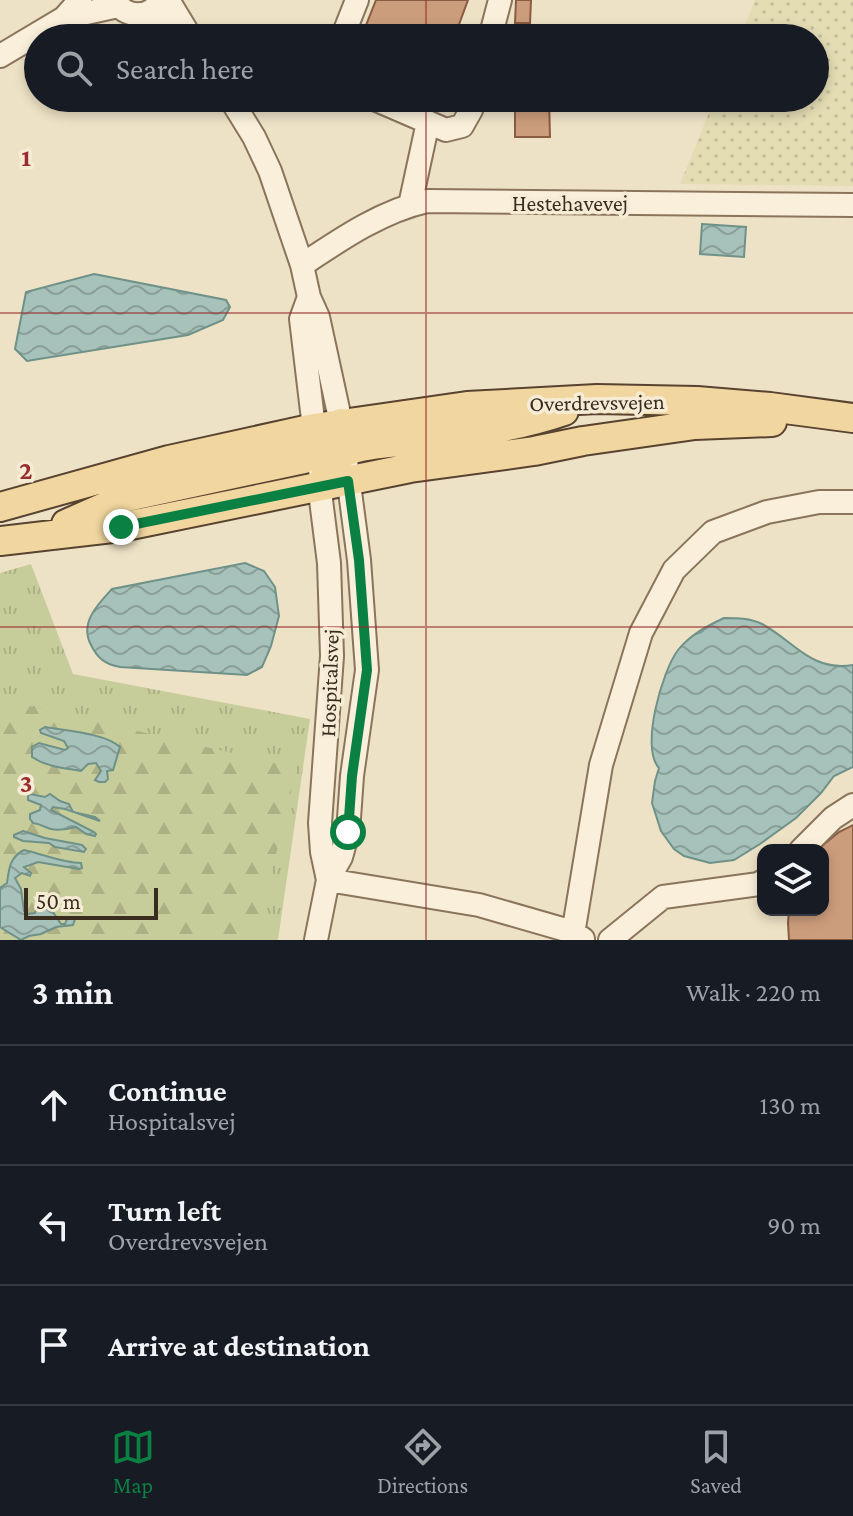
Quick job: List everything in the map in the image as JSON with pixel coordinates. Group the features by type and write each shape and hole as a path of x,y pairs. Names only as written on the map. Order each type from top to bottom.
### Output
{"main road":[{"name":"Overdrevsvejen","path":"329,439 352,449 449,436 531,422 597,399 697,401 770,407 853,419"},
{"name":"Overdrevsvejen","path":"0,541 121,527 410,468 583,441 695,425 853,419"},
{"path":"329,439 335,459 325,473 335,484"},
{"path":"0,507 169,460 329,439"},
{"path":"39,535 127,497 304,459 329,439"}],"street":[{"path":"64,18 80,0"},
{"path":"168,0 183,24"},
{"path":"348,24 357,0"},
{"path":"494,24 500,0"},
{"path":"54,24 64,18 116,3 131,14 153,7 166,24"},
{"path":"0,56 24,42"},
{"path":"239,112 270,171 318,317 329,439"},
{"path":"405,112 446,130 462,126 470,112"},
{"path":"410,205 428,122"},
{"name":"Hestehavevej","path":"302,265 382,217 427,201 853,205"},
{"name":"Hospitalsvej","path":"328,880 320,823 332,656 329,563 321,500 335,484"},
{"name":"Hospitalsvej","path":"316,940 328,880 341,857 348,832 352,776 367,670 359,560 335,484"},
{"path":"328,880 479,905 577,937 601,765 641,633 674,570 713,532 767,512 819,502 853,502"},
{"path":"807,844 833,818 853,805"},
{"path":"610,940 663,897 757,884"}],"shaded area":[{"path":"755,0 853,0 853,186 680,184 709,112 829,112 829,24 746,24"}],"green space":[{"path":"31,564 73,674 310,719 278,940 158,940 0,752 0,573"},
{"path":"25,705 297,768 255,940 0,940 0,718"}],"water":[{"path":"702,224 746,227 744,257 700,254"},
{"path":"94,274 226,300 230,307 223,320 188,335 27,361 15,349 26,292"},
{"path":"245,563 264,571 275,587 279,616 262,667 247,675 120,667 102,660 94,650 88,637 89,622 112,589"},
{"path":"724,618 748,619 762,624 814,660 838,666 853,665 853,767 834,776 796,818 760,844 734,860 710,863 684,856 674,849 661,831 652,803 659,768 654,758 652,727 660,691 678,650 705,628"},
{"path":"45,727 95,736 120,747 113,770 107,771 108,779 105,782 95,780 101,771 96,763 88,764 81,771 50,765 32,757 32,747 39,743 65,750 68,748 64,741 41,733 40,730"},
{"path":"30,794 45,797 50,794 69,804 73,812 53,807 51,810 94,832 95,836 76,827 54,830 33,823 30,814 40,810 41,805 28,800"},
{"path":"23,831 82,845 86,849 84,852 14,837"},
{"path":"24,850 81,863 82,868 38,862 24,867 31,873 30,876 22,873 15,878 21,889 24,911 35,913 39,901 45,900 61,924 65,924 69,917 75,919 73,925 56,927 21,940 0,927 0,888 7,883 13,860"}],"building":[{"path":"376,0 468,0 459,24 367,24"},
{"path":"516,0 531,0 530,23 515,23"},
{"path":"515,112 549,112 550,137 515,137"},
{"path":"853,825 853,940 789,940 789,916 829,916 829,844 824,844"}],"route":[{"path":"121,527 348,481 359,560 367,670 352,776 348,832"}]}
